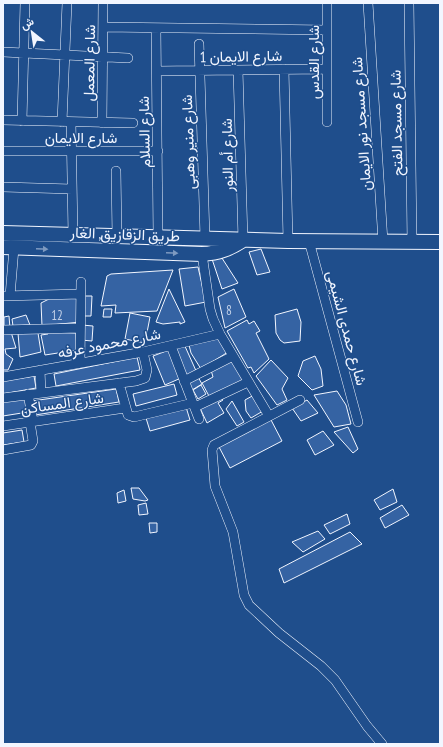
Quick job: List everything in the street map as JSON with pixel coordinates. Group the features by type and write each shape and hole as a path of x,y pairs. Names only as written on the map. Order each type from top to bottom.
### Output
{"main road":[{"name":"طريق الزقازيق, الغار","path":"3,233 309,242 440,242"},
{"name":"طريق الزقازيق, الغار","path":"8,247 202,254 224,251 243,240"}],"street":[{"path":"22,121 26,3"},
{"path":"68,3 66,55 67,122 71,151 73,235"},
{"name":"شارع المعمل","path":"102,123 103,3"},
{"name":"شارع القدس","path":"327,3 327,122"},
{"name":"شارع مسجد نور الايمان","path":"368,3 383,242"},
{"name":"شارع مسجد الفتح","path":"409,3 412,243"},
{"path":"103,27 327,30"},
{"name":"شارع السلام","path":"156,28 158,237"},
{"name":"شارع منير وهبى","path":"199,44 205,238"},
{"path":"3,52 128,58"},
{"path":"284,69 288,241"},
{"name":"شارع الايمان 1","path":"157,71 326,69"},
{"name":"شارع أم النور","path":"238,70 243,240"},
{"path":"3,120 133,123"},
{"name":"شارع الايمان","path":"3,151 158,151"},
{"path":"116,171 117,236"},
{"path":"3,187 72,189"},
{"name":"شارع حمدى الشيمى","path":"309,242 358,422"},
{"path":"8,247 7,296 81,294"},
{"path":"202,254 210,309 220,334 269,416"},
{"path":"80,363 81,282"},
{"path":"3,330 80,328"},
{"name":"شارع محمود عرفه","path":"3,377 143,352 220,334"},
{"path":"171,346 199,419"},
{"path":"3,398 119,383 145,378 147,370 143,352"},
{"path":"184,381 233,356"},
{"path":"40,370 41,393"},
{"path":"119,383 128,415 134,417 194,405 248,382"},
{"path":"3,450 31,445 33,441 28,394"},
{"path":"300,400 217,442 214,445 212,450 215,486 233,532 244,595 249,605 279,633 321,666 335,680 367,726 382,744"},
{"name":"شارع المساكن","path":"3,426 125,408"}],"building":[{"path":"261,249 270,272 257,275 249,252"},
{"path":"220,255 238,283 222,289 212,259"},
{"path":"198,267 206,302 185,306 179,269"},
{"path":"173,270 157,311 115,313 116,305 101,306 107,276 111,274"},
{"path":"169,289 185,322 180,324 180,322 163,324 156,322"},
{"path":"234,289 246,317 225,328 218,297"},
{"path":"57,295 76,296 80,322 42,326 41,303"},
{"path":"81,296 92,296 91,316 82,316"},
{"path":"104,309 112,309 111,317 103,317"},
{"path":"297,309 301,322 300,341 284,343 280,340 276,333 275,315"},
{"path":"130,313 150,317 145,343 125,339"},
{"path":"26,315 30,325 13,326 12,319"},
{"path":"9,316 10,328 4,329 4,317"},
{"path":"247,320 249,324 254,321 260,331 256,333 269,359 254,373 251,367 248,368 227,331"},
{"path":"82,325 93,326 92,341 81,340"},
{"path":"11,332 16,348 5,349 6,354 13,359 8,370 3,370 3,333"},
{"path":"48,332 76,333 77,350 45,355 41,335 48,334"},
{"path":"18,333 38,333 41,352 20,357"},
{"path":"219,337 228,352 201,369 191,353 189,345"},
{"path":"184,344 197,373 188,378 173,348"},
{"path":"169,350 181,378 165,385 153,356"},
{"path":"315,356 321,369 323,386 312,390 298,376 303,361"},
{"path":"137,357 140,370 56,386 54,374"},
{"path":"234,359 246,379 209,396 202,383 213,377 211,370"},
{"path":"271,360 288,378 282,389 287,400 277,405 256,376"},
{"path":"34,376 36,388 3,394 3,381"},
{"path":"198,377 202,384 192,390 188,383"},
{"path":"174,384 177,395 136,406 133,394"},
{"path":"201,385 206,394 198,399 193,390"},
{"path":"116,389 119,402 35,415 32,401"},
{"path":"337,391 346,405 351,424 334,427 314,395"},
{"path":"254,395 263,411 251,418 246,411 245,400"},
{"path":"220,396 223,400 218,403 224,413 207,423 200,408"},
{"path":"25,397 28,412 3,416 3,401"},
{"path":"307,400 318,413 301,421 292,408"},
{"path":"232,401 244,422 237,426 226,409"},
{"path":"186,407 190,420 150,431 146,418"},
{"path":"270,418 282,441 230,468 218,445"},
{"path":"348,427 358,449 353,453 334,432"},
{"path":"22,430 24,442 3,445 3,433"},
{"path":"323,431 334,445 315,455 307,440"},
{"path":"131,488 139,488 148,500 133,499"},
{"path":"393,489 397,502 380,510 374,500"},
{"path":"124,490 126,501 118,503 117,493"},
{"path":"146,503 148,514 139,515 138,505"},
{"path":"402,505 409,515 385,528 380,518"},
{"path":"347,514 350,524 330,534 324,525"},
{"path":"149,523 157,523 157,532 150,533"},
{"path":"318,531 325,539 303,552 292,542"},
{"path":"350,532 362,544 284,583 279,569"}]}
